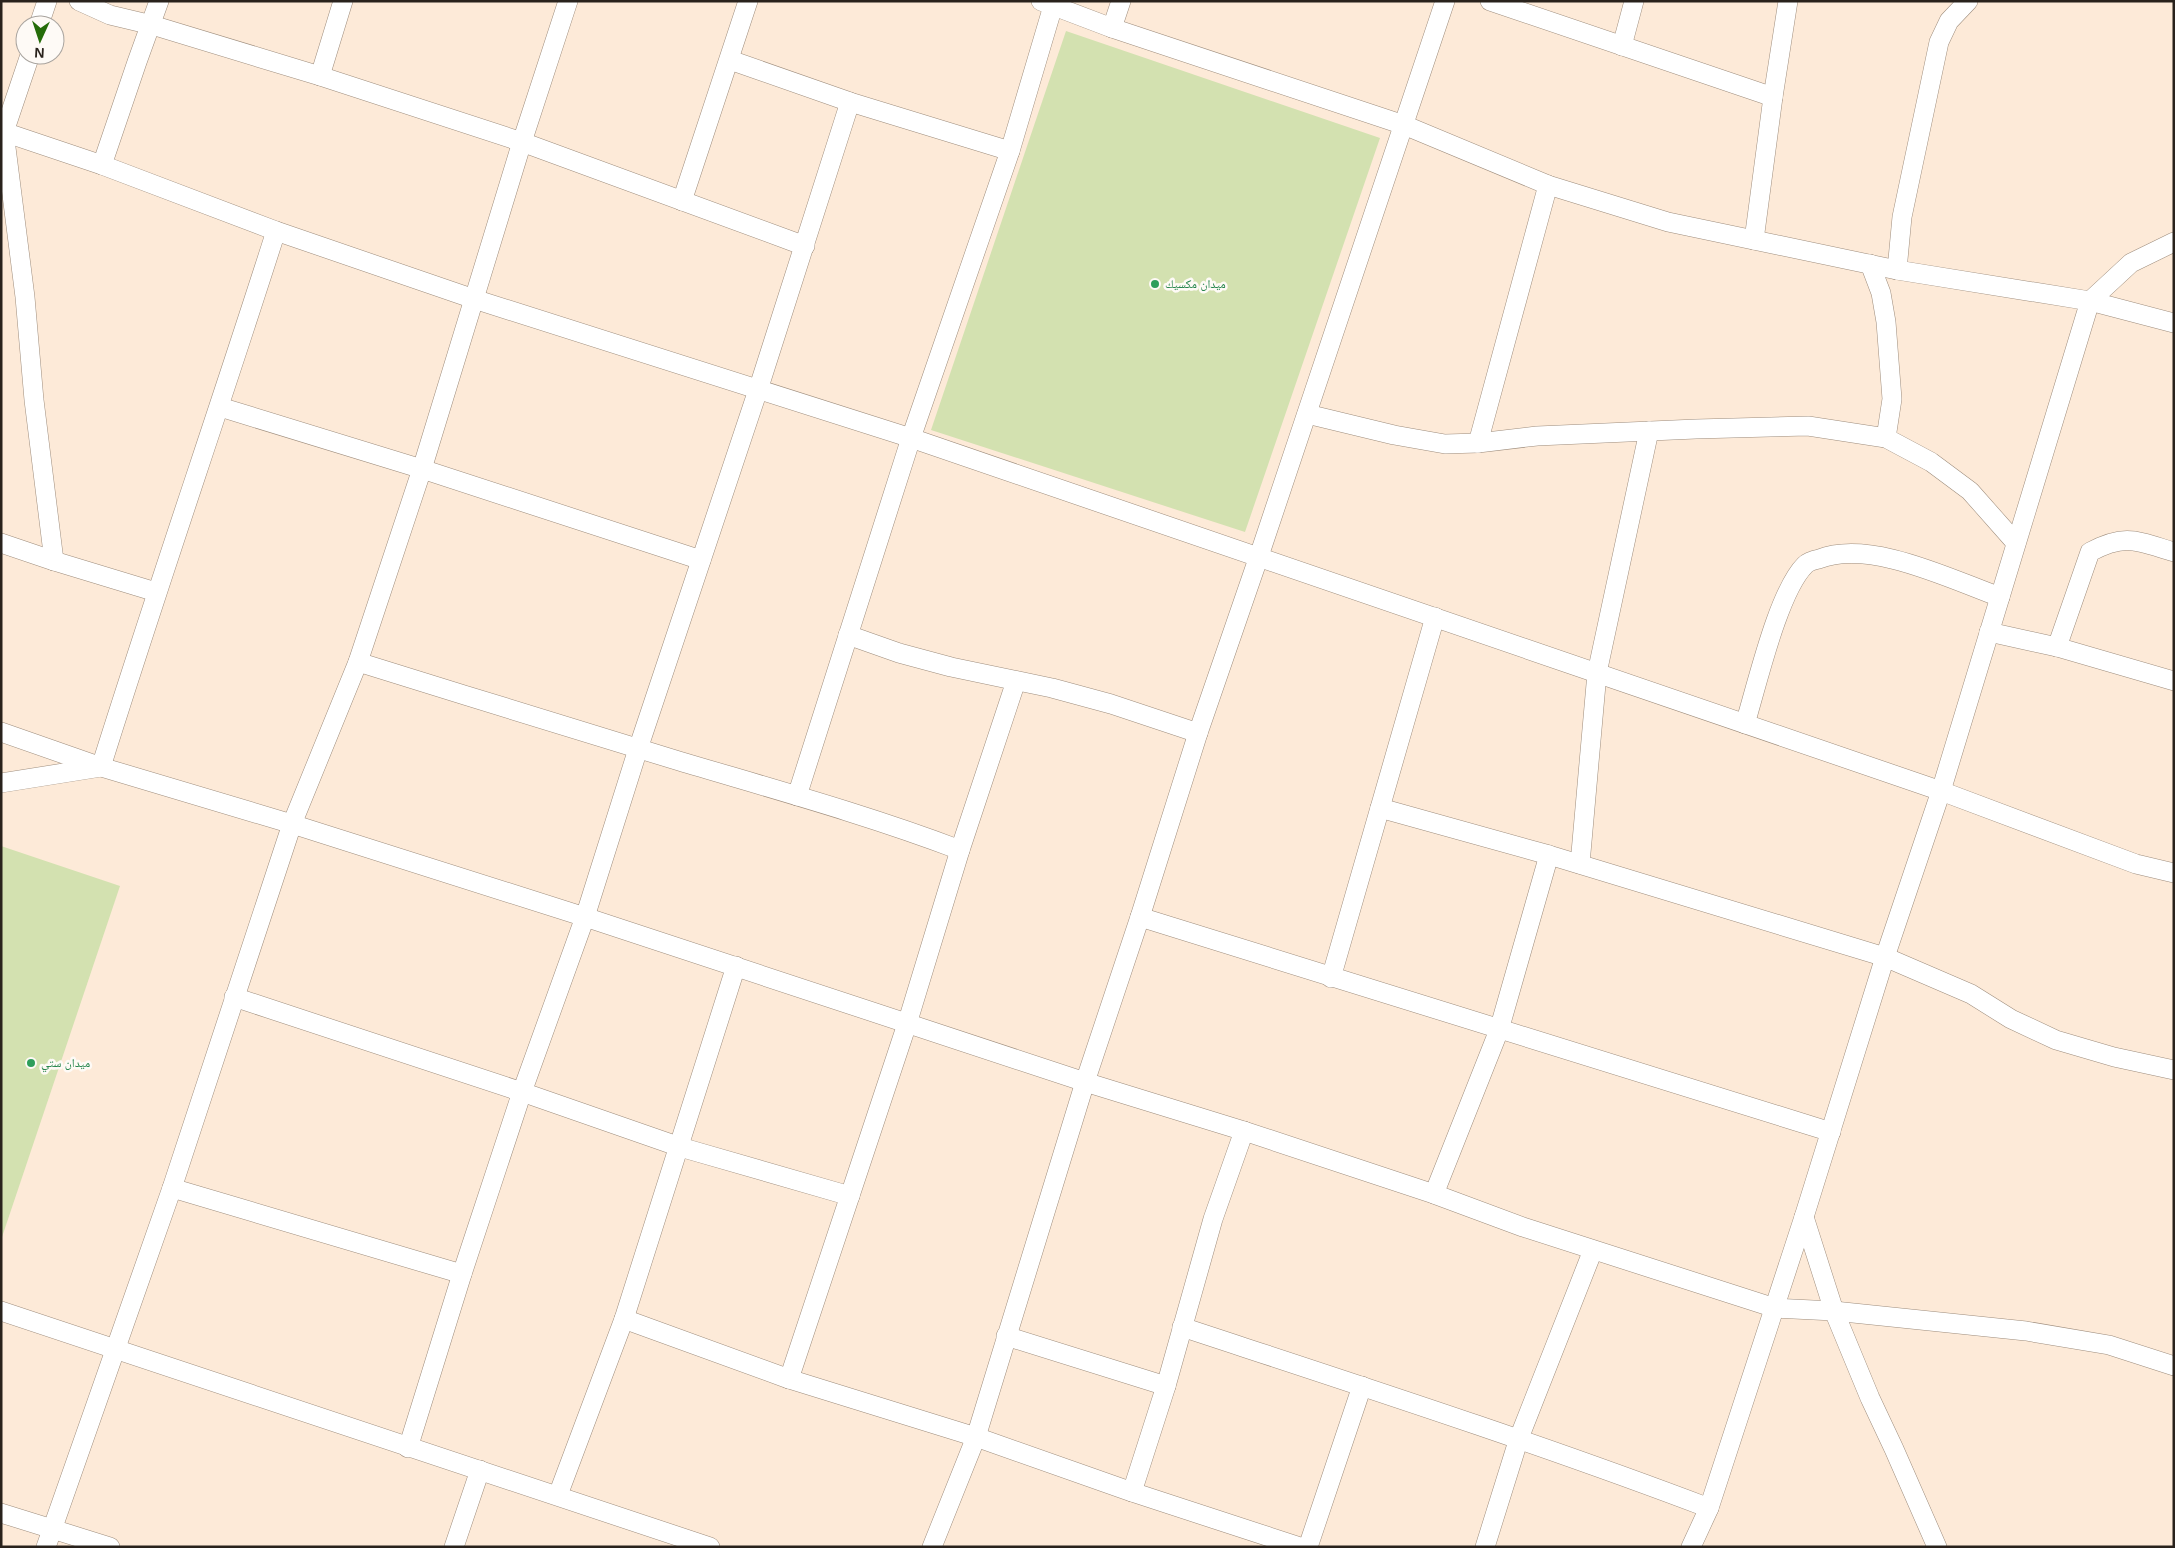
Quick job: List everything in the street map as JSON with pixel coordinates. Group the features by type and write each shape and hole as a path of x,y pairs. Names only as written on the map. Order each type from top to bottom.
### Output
{"street":[{"path":"43,15 47,1"},
{"path":"79,1 110,15 152,25 320,76 522,142 805,246"},
{"path":"102,165 136,62 152,25 159,1"},
{"path":"320,76 343,1"},
{"path":"49,1538 172,1188 292,824 358,662 422,469 522,142 568,1"},
{"path":"682,201 748,1"},
{"path":"1112,28 1121,1"},
{"path":"932,1547 976,1437 1085,1082 1198,733 1445,1"},
{"path":"1490,1 1772,97"},
{"path":"1622,46 1634,1"},
{"path":"1754,240 1772,97 1788,1"},
{"path":"1897,270 1902,217 1939,42 1949,21 1968,1"},
{"path":"797,796 911,438 1010,151 1047,3 1112,28 1404,125 1548,185 1668,222 1897,270 2090,301 2174,323"},
{"path":"730,60 850,102 1010,151"},
{"path":"26,65 3,132 26,297 34,400 54,561"},
{"path":"408,1448 462,1274 522,1092 585,917 638,749 805,246 850,102"},
{"path":"3,132 102,165 276,231 474,299 911,438 1941,791 2136,864 2174,874"},
{"path":"1478,444 1548,185"},
{"path":"101,767 156,592 220,407 276,231"},
{"path":"1691,1547 1709,1508 1941,791 2090,301 2131,263 2174,242"},
{"path":"1870,264 1881,293 1886,322 1892,399 1886,438"},
{"path":"220,407 422,469 701,560"},
{"path":"1307,414 1403,437 1445,444 1478,444 1537,436 1808,426 1886,438 1932,462 1970,491 2016,543"},
{"path":"1580,864 1596,672 1649,431"},
{"path":"2056,647 2090,552 2110,541 2132,540 2174,552"},
{"path":"1,543 156,592"},
{"path":"1745,724 1787,593 1806,564 1826,556 1850,554 1887,556 2000,597"},
{"path":"1332,978 1435,616"},
{"path":"1990,632 2056,647 2174,681"},
{"path":"848,635 898,653 951,667 1111,704 1198,733"},
{"path":"358,662 638,749 893,824 960,850"},
{"path":"790,1379 908,1024 960,850 1016,681"},
{"path":"1,732 101,767 292,824 585,917 1085,1082 1244,1131 1434,1194 1523,1227 1774,1308 1834,1311 2035,1333 2109,1345 2174,1366"},
{"path":"1,782 101,767"},
{"path":"1380,808 1580,864 1886,957 1971,994 2011,1020 2056,1040 2114,1057 2174,1070"},
{"path":"1434,1194 1499,1030 1549,855"},
{"path":"1140,917 1830,1132"},
{"path":"558,1495 624,1319 736,966"},
{"path":"234,997 522,1092 680,1147 850,1196"},
{"path":"1132,1492 1166,1386 1213,1219 1244,1131"},
{"path":"172,1188 462,1274"},
{"path":"1804,1217 1834,1311 1870,1398 1937,1547"},
{"path":"1485,1547 1519,1438 1593,1250"},
{"path":"1,1311 408,1448 558,1495 672,1541 710,1547"},
{"path":"624,1319 790,1379 976,1437 1132,1492 1300,1547"},
{"path":"1182,1326 1519,1438 1709,1508"},
{"path":"1006,1336 1166,1386"},
{"path":"1308,1547 1362,1386"},
{"path":"454,1547 480,1470"},
{"path":"1,1513 49,1538 110,1547"}],"green space":[{"name":"ميدان مكسيك","path":"1066,31 1380,138 1245,532 931,430"},
{"name":"ميدان ستي","path":"1,846 120,886 1,1240"}],"place":[{"name":"ميدان مكسيك","path":"1155,284"},
{"name":"ميدان ستي","path":"31,1063"}]}
